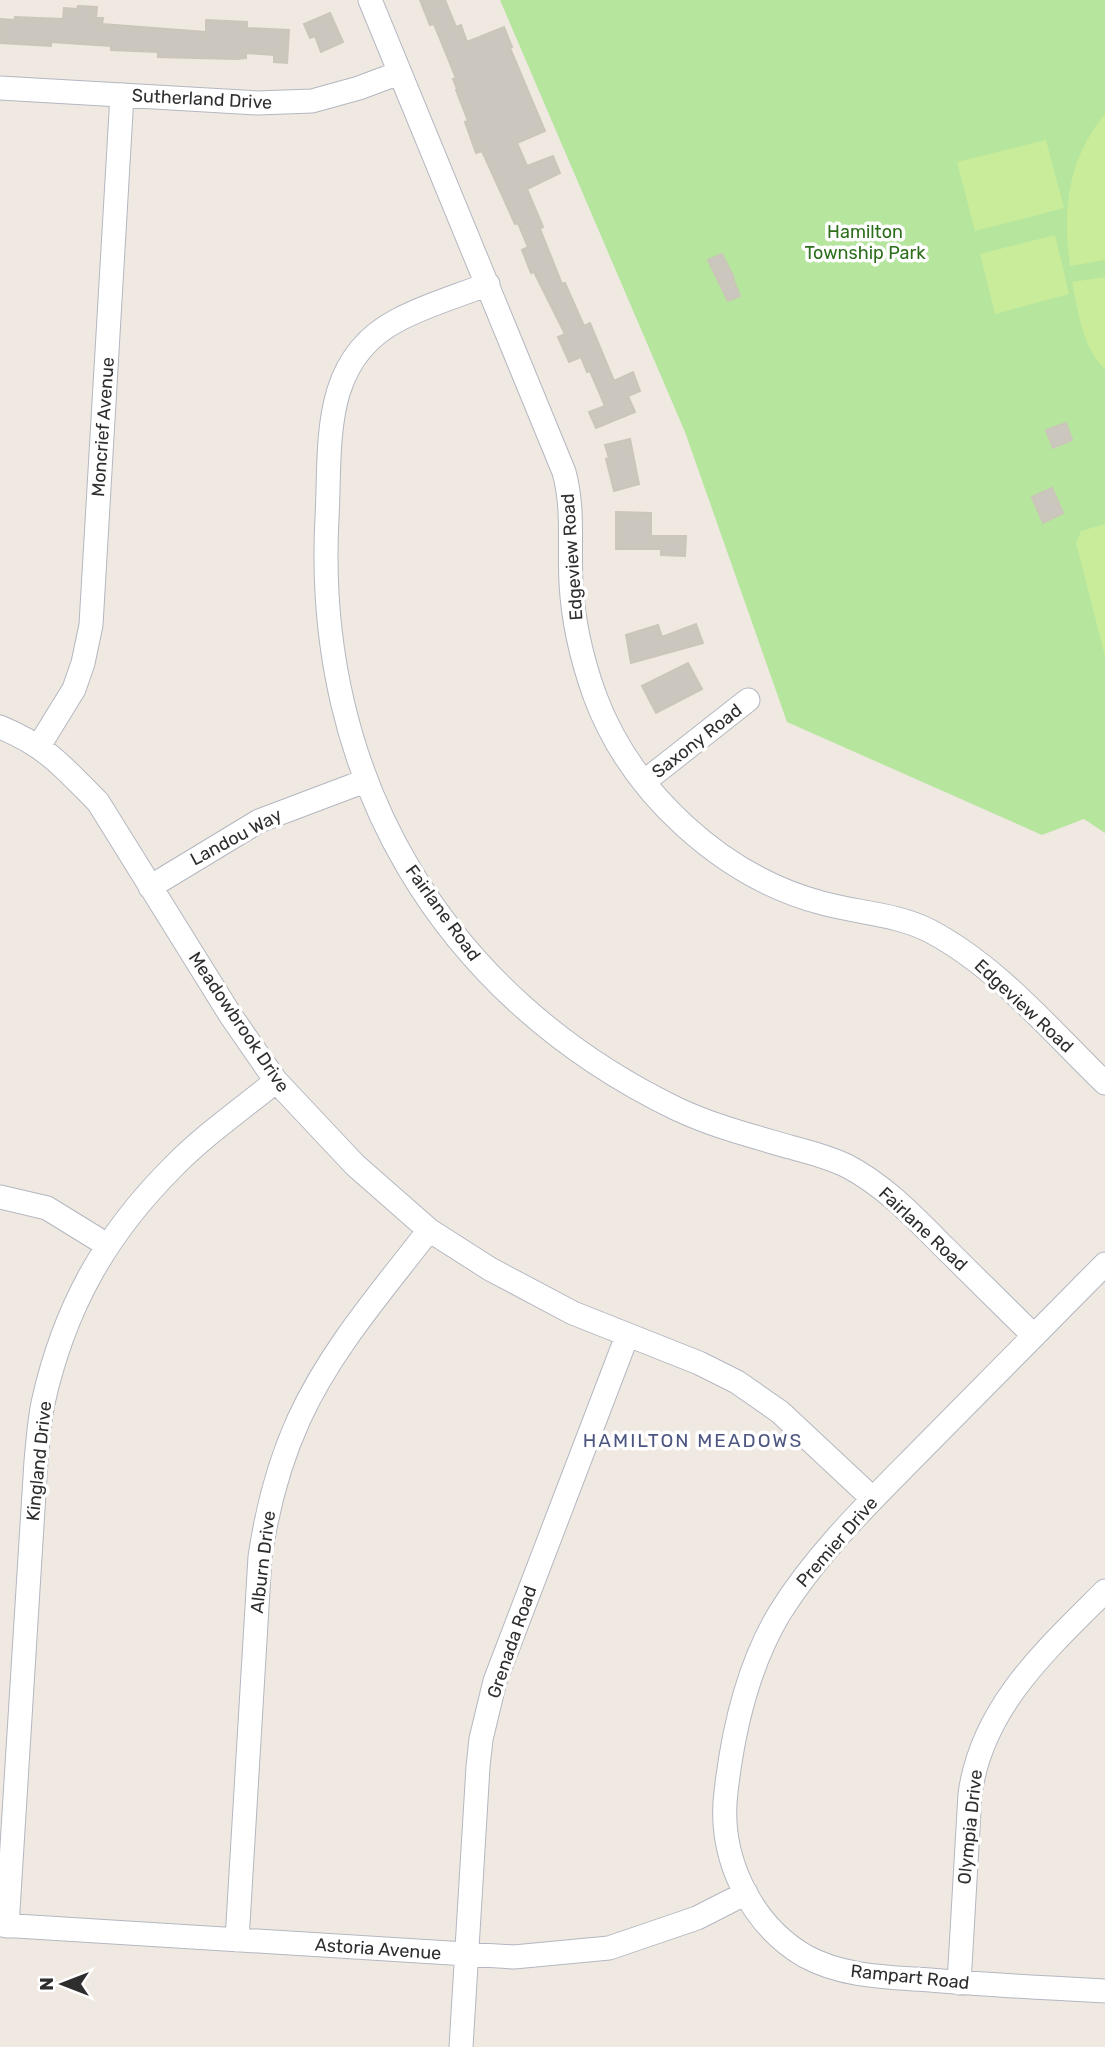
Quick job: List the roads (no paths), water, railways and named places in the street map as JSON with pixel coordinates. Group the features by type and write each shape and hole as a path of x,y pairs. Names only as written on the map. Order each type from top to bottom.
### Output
{"street":[{"name":"Edgeview Road","path":"370,0 551,436 568,486 574,617 584,661 604,717 622,749 659,800 694,835 734,864 764,880 821,903 895,918 926,929 958,946 989,969 1105,1083"},
{"name":"Sutherland Drive","path":"0,88 258,103 300,102 359,89 400,73"},
{"name":"Moncrief Avenue","path":"39,746 74,689 91,625 122,95"},
{"name":"Fairlane Road","path":"488,284 398,320 376,333 352,360 341,379 332,425 325,551 329,626 345,717 365,781 410,871 434,908 489,975 547,1029 601,1067 681,1111 719,1126 829,1158 860,1174 907,1210 1034,1336"},
{"name":"Saxony Road","path":"645,781 748,700"},
{"name":"Meadowbrook Drive","path":"0,727 39,746 70,771 98,802 231,1016 276,1081 332,1143 429,1230 537,1295 627,1336 699,1363 737,1382 780,1412 873,1499"},
{"name":"Landou Way","path":"150,887 259,821 365,781"},
{"name":"Kingland Drive","path":"4,1926 36,1461 43,1405 57,1350 75,1303 107,1245 135,1207 174,1166 276,1081"},
{"path":"0,1197 47,1209 107,1245"},
{"name":"Alburn Drive","path":"237,1940 260,1557 271,1497 292,1437 319,1381 353,1329 429,1230"},
{"name":"Premier Drive","path":"746,1893 730,1857 724,1819 730,1754 750,1679 778,1616 806,1575 873,1499 1105,1264"},
{"name":"Grenada Road","path":"461,2047 481,1740 495,1681 627,1336"},
{"name":"Olympia Drive","path":"959,1983 970,1794 973,1775 987,1735 998,1712 1018,1682 1105,1591"},
{"name":"Astoria Avenue","path":"4,1926 514,1957 609,1948 697,1918 746,1893"},
{"name":"Rampart Road","path":"746,1893 773,1931 806,1956 851,1974 1105,1991"}],"district":[{"name":"HAMILTON MEADOWS","path":"693,1440"}],"park label":[{"name":"Hamilton Township Park","path":"865,242"}]}
